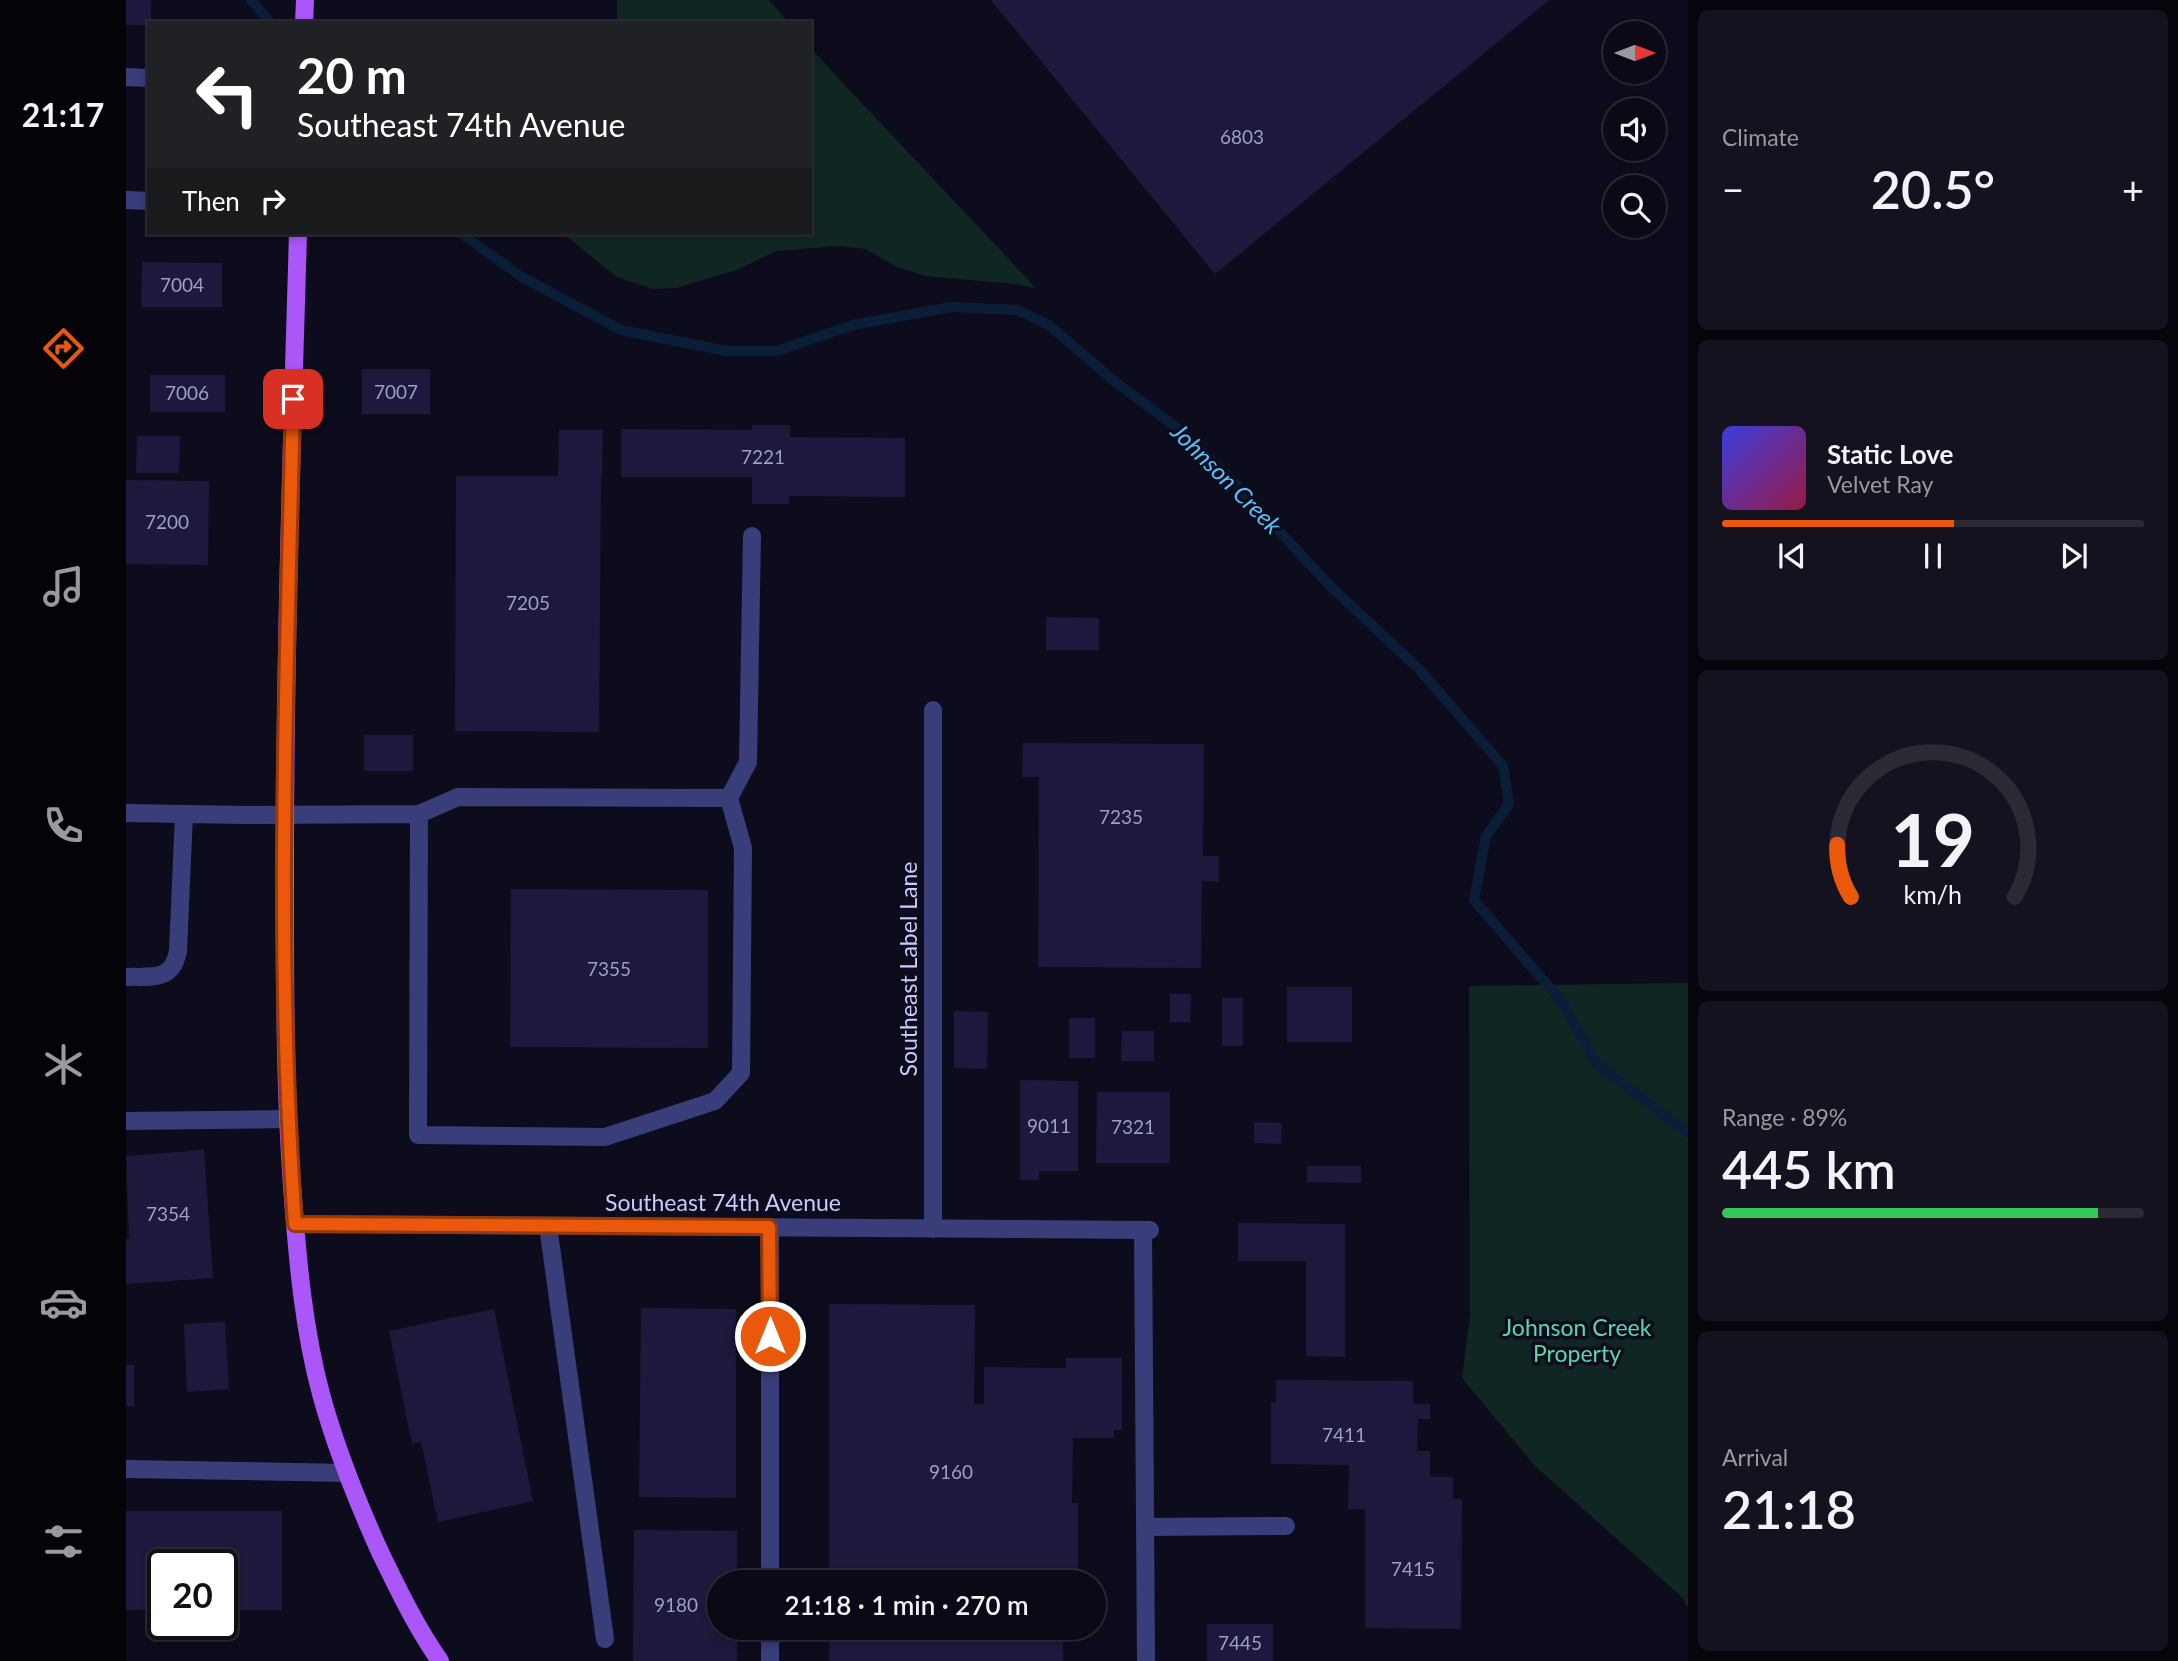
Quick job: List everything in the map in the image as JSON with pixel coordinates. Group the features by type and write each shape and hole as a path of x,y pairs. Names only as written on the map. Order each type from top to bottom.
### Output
{"main road":[{"path":"304,21 305,0"},
{"path":"298,235 286,649 285,814 288,1119 295,1224 308,1335 321,1394 347,1473 386,1564 408,1608 440,1661"}],"street":[{"path":"126,77 147,78"},
{"path":"126,200 147,201"},
{"path":"419,814 418,1135 605,1137 715,1101 741,1073 743,848 729,798 748,762 752,536"},
{"name":"Southeast Label Lane","path":"933,710 933,1229"},
{"path":"126,813 419,814 458,797 729,798"},
{"path":"126,977 164,975 175,966 178,951 184,814"},
{"path":"126,1121 288,1119"},
{"name":"Southeast 74th Avenue","path":"295,1224 1146,1230 1145,1527"},
{"path":"548,1226 605,1639"},
{"path":"769,1227 770,1570"},
{"path":"126,1469 347,1473"},
{"path":"1146,1661 1145,1527 1286,1526"},
{"path":"770,1640 770,1661"}],"green space":[{"path":"617,0 769,0 787,21 617,21"},
{"path":"812,49 1036,288 925,276 897,267 866,249 837,246 777,251 736,270 676,288 653,289 617,277 564,235 812,235"},
{"name":"Johnson Creek Property","path":"1688,983 1688,1608 1683,1598 1535,1466 1462,1378 1470,1315 1469,986"}],"building":[{"path":"126,0 151,0 151,21 147,21 147,25 126,25"},
{"path":"991,0 1549,0 1215,274"},
{"path":"142,262 222,263 222,307 141,307"},
{"path":"362,369 430,369 430,414 362,414"},
{"path":"150,375 225,375 225,412 150,412"},
{"path":"752,425 790,425 790,437 905,438 905,497 789,496 789,504 752,504 752,477 621,477 621,429 752,430"},
{"path":"559,430 603,430 599,732 455,731 456,476 558,476"},
{"path":"137,436 180,436 179,473 136,473"},
{"path":"126,480 209,481 208,565 126,564"},
{"path":"1046,617 1099,618 1099,650 1046,650"},
{"path":"364,735 413,735 413,771 364,771"},
{"path":"1023,743 1204,744 1203,856 1219,856 1219,882 1202,881 1201,968 1038,967 1039,777 1022,777"},
{"path":"511,889 708,890 708,1048 510,1047"},
{"path":"1287,987 1352,987 1352,1042 1287,1042"},
{"path":"1170,994 1191,994 1190,1022 1170,1022"},
{"path":"1222,998 1243,998 1243,1046 1222,1046"},
{"path":"954,1011 988,1012 987,1069 954,1068"},
{"path":"1069,1018 1095,1018 1095,1058 1069,1058"},
{"path":"1122,1031 1154,1031 1154,1061 1121,1061"},
{"path":"1020,1080 1078,1081 1078,1171 1039,1171 1039,1180 1020,1180"},
{"path":"1097,1092 1170,1092 1170,1163 1096,1163"},
{"path":"1254,1122 1282,1123 1281,1144 1254,1143"},
{"path":"204,1150 213,1278 126,1284 126,1239 129,1239 126,1156"},
{"path":"1307,1166 1361,1166 1361,1183 1307,1182"},
{"path":"1238,1223 1345,1224 1345,1357 1306,1356 1306,1261 1238,1261"},
{"path":"829,1304 975,1305 974,1404 984,1404 984,1367 1066,1368 1066,1358 1122,1358 1122,1430 1114,1430 1114,1438 1073,1438 1072,1503 1078,1503 1078,1570 829,1570"},
{"path":"641,1308 736,1309 736,1498 639,1497"},
{"path":"494,1309 533,1501 438,1522 421,1442 412,1444 389,1331"},
{"path":"225,1322 229,1389 187,1392 184,1324"},
{"path":"126,1365 134,1365 134,1406 126,1406"},
{"path":"1276,1380 1413,1381 1413,1404 1430,1404 1430,1419 1418,1419 1417,1451 1430,1451 1430,1477 1453,1477 1453,1499 1462,1499 1461,1629 1365,1628 1365,1509 1348,1509 1349,1465 1271,1464 1271,1403 1276,1403"},
{"path":"126,1511 282,1511 282,1610 238,1610 238,1549 147,1549 147,1610 126,1610"},
{"path":"634,1530 737,1531 737,1570 707,1570 707,1640 737,1640 737,1661 633,1661"},
{"path":"1207,1624 1273,1624 1273,1661 1207,1661"},
{"path":"829,1640 1063,1640 1063,1661 829,1661"}],"waterway":[{"name":"Johnson Creek","path":"251,0 269,21"},
{"name":"Johnson Creek","path":"463,235 522,277 621,330 727,351 777,351 853,325 951,307 1017,310 1049,325 1113,380 1176,427 1231,479 1329,585 1419,669 1503,766 1509,804 1486,836 1474,900 1562,1002 1597,1064 1688,1133"}],"route":[{"path":"293,399 286,649 285,944 286,1101 295,1224 769,1227 770,1336"}]}
